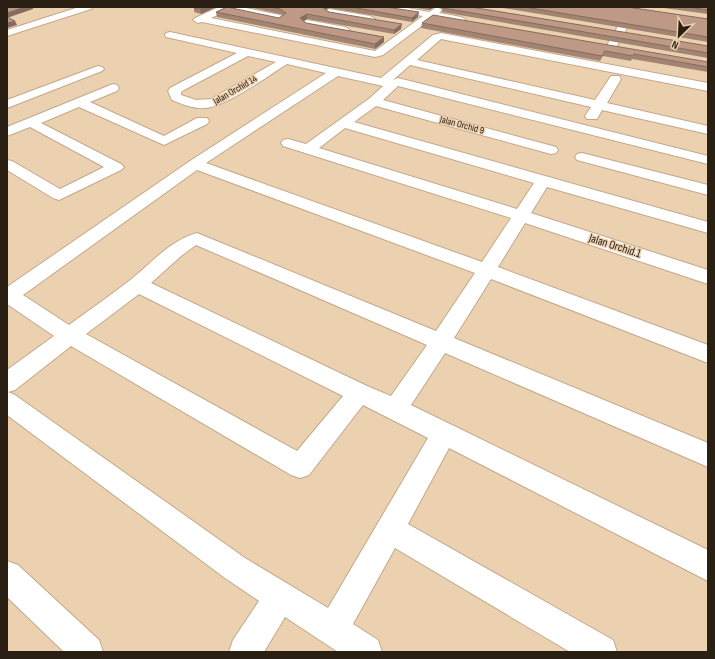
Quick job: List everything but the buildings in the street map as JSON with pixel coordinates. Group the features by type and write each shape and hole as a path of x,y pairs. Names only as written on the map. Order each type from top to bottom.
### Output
{"street":[{"path":"7,33 88,7"},
{"path":"279,14 254,13 227,7 168,34 334,73 387,83 403,83 708,160"},
{"path":"254,13 266,7"},
{"path":"281,35 339,7"},
{"path":"386,7 470,22"},
{"path":"202,19 371,54 378,53 441,7"},
{"path":"626,49 607,46 616,31 627,20 633,8"},
{"path":"329,12 383,22"},
{"path":"398,24 414,27"},
{"path":"300,26 352,31"},
{"path":"616,31 634,34"},
{"path":"308,149 374,101 387,83 408,61 437,37 443,36 708,87"},
{"path":"382,37 397,40"},
{"path":"432,41 685,94"},
{"name":"Jalan Orchid 14","path":"246,52 180,87 174,91 176,97 196,106 208,105 285,61"},
{"path":"408,61 708,130"},
{"path":"7,104 98,68"},
{"path":"334,73 195,164 8,295 68,335 300,466 359,393"},
{"path":"573,171 592,130 599,104 615,79"},
{"path":"7,132 113,88"},
{"path":"23,98 53,113"},
{"name":"Jalan Orchid 9","path":"374,101 541,166"},
{"path":"79,102 164,141 202,121"},
{"path":"7,164 59,196 116,167 30,122"},
{"path":"342,123 541,166 708,190"},
{"path":"395,409 440,343 522,216 541,166 569,125"},
{"name":"Jalan Orchid.1","path":"288,143 522,216 708,277"},
{"path":"195,164 486,270 708,354"},
{"path":"573,171 708,228"},
{"path":"7,383 68,335 137,284 182,246 190,240 197,239 708,455"},
{"path":"137,284 359,393 395,409 708,566"},
{"path":"7,402 235,568 333,629 366,652"},
{"path":"333,629 391,530 444,434"},
{"path":"391,530 601,652"},
{"path":"7,576 87,652"},
{"path":"245,652 280,596"}]}
